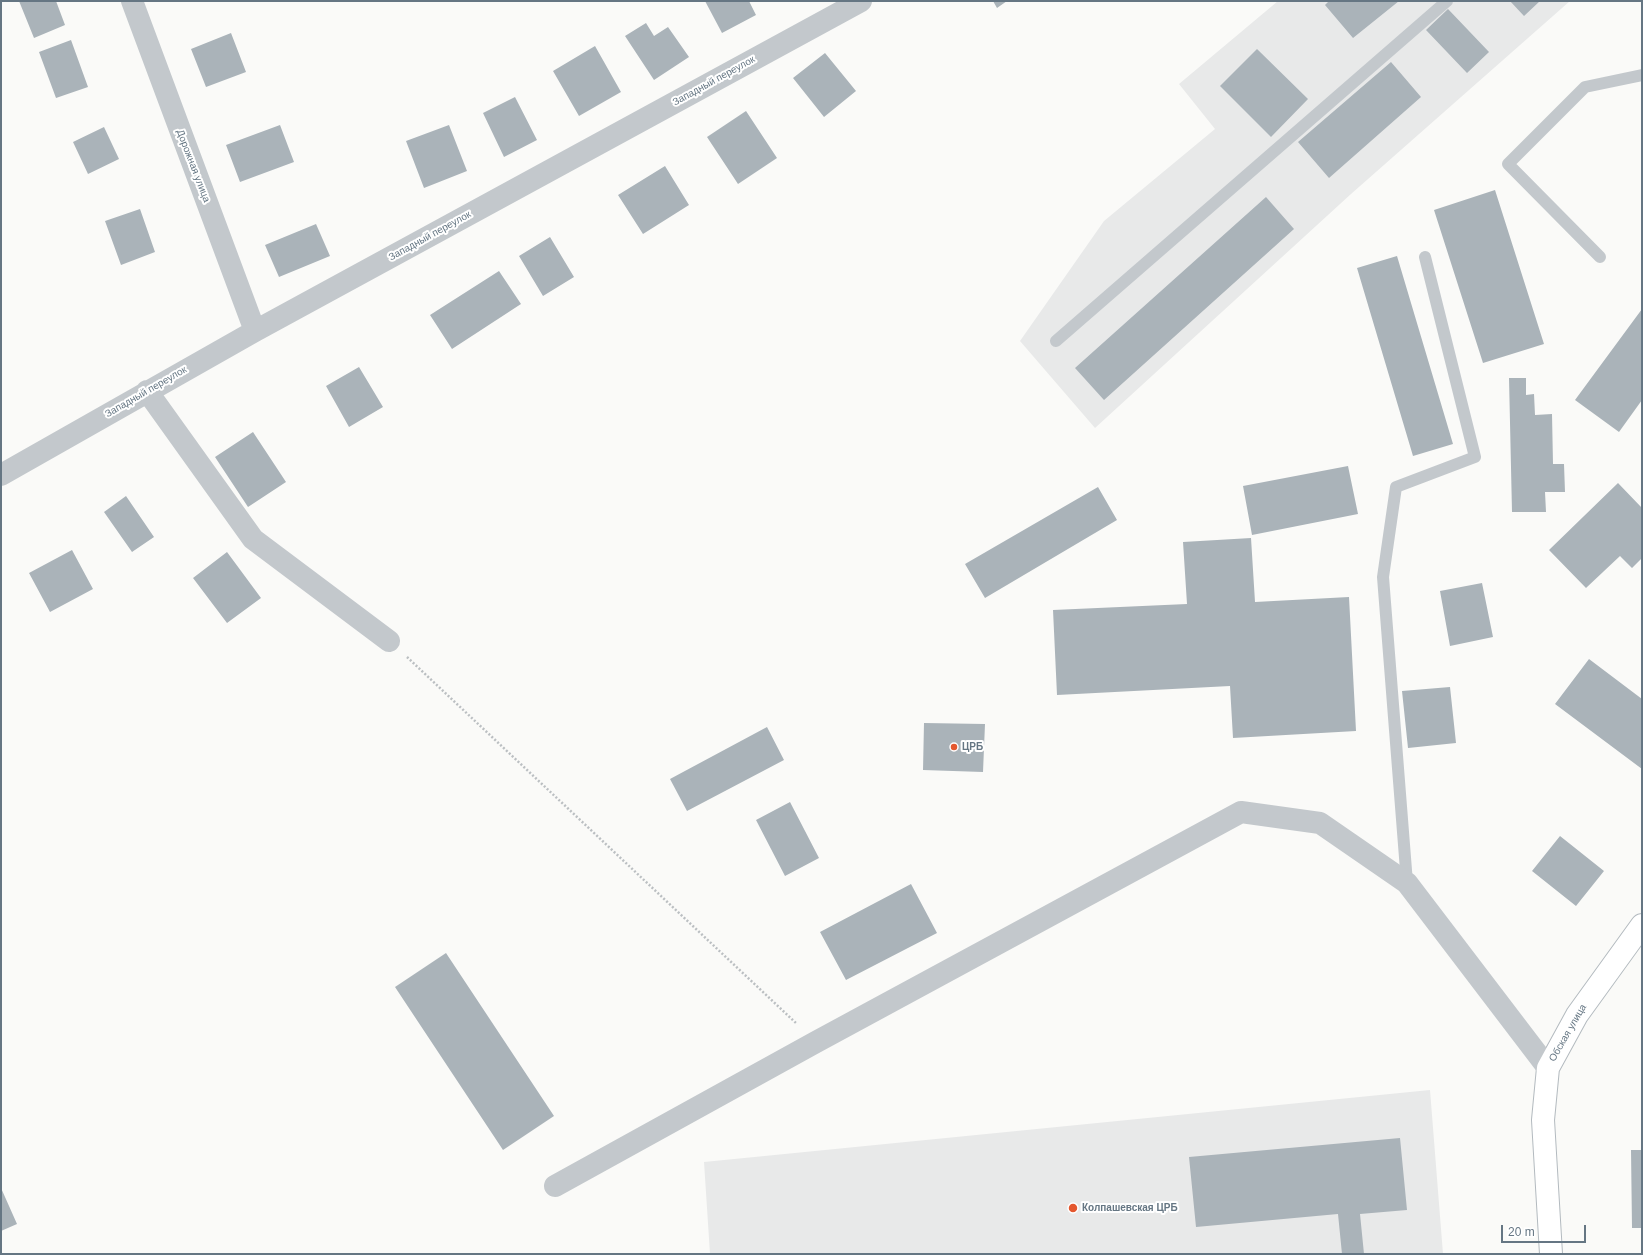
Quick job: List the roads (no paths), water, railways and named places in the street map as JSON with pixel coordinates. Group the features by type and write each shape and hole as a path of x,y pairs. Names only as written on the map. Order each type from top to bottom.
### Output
{"street":[{"name":"Дорожная улица","path":"132,1 255,331"},
{"name":"Западный переулок","path":"1,475 255,331 861,1"},
{"path":"147,391 253,539 389,641"},
{"path":"555,1186 816,1042 1241,812 1320,823 1407,883 1548,1068"},
{"name":"Обская улица","path":"1551,1254 1543,1120 1548,1068 1577,1016 1642,925"}],"lane":[{"path":"1056,341 1447,1"},
{"path":"1600,257 1508,164 1585,87 1642,75"},
{"path":"1407,883 1383,577 1396,487 1475,457 1425,257"}],"place":[{"name":"ЦРБ","path":"954,747"},
{"name":"Колпашевская ЦРБ","path":"1073,1208"}]}
